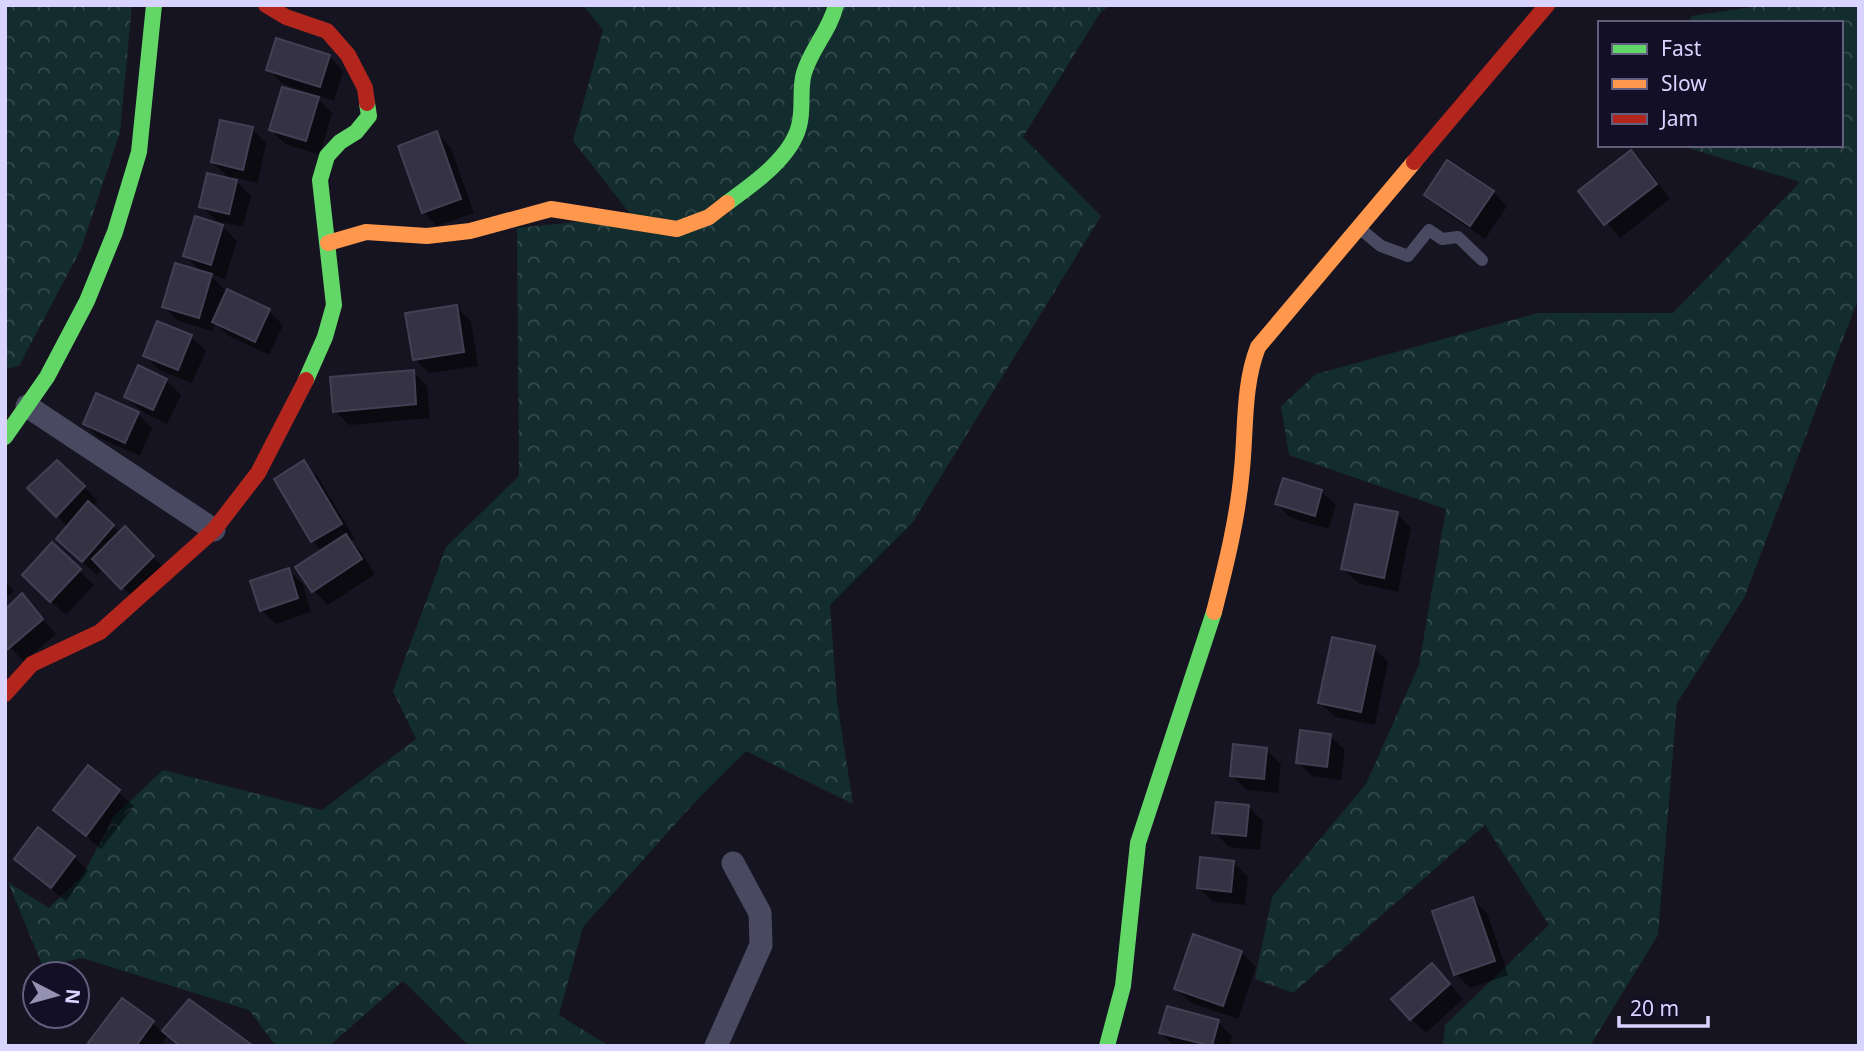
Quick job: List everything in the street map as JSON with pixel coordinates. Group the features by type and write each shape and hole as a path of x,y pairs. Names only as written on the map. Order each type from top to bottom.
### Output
{"street":[{"path":"155,5 139,152 115,232 87,301 47,377 13,421 214,530"},
{"path":"5,694 32,664 100,632 214,530 258,473 297,400 325,337 334,305 320,180 327,156 340,142 356,132 369,116 365,88 348,55 327,31 286,18 266,5"},
{"path":"328,243 366,232 427,236 470,231 551,209 677,229 709,217 761,178 790,146 799,128 805,70 832,22 836,5"},
{"path":"1107,1046 1123,986 1138,843 1209,629 1228,557 1242,471 1250,368 1258,346 1547,5"},
{"path":"716,1046 761,945 760,913 733,863"}],"lane":[{"path":"1358,228 1381,246 1408,256 1429,230 1442,239 1458,237 1482,260"}],"green space":[{"path":"5,5 132,5 120,132 81,249 19,366 5,369"},
{"path":"583,5 631,5 603,30"},
{"path":"631,5 1110,5 1100,13 1023,137 1101,216 913,522 830,605 837,701 853,804 746,751 694,803 583,927 559,1015 609,1046 469,1046 403,981 329,1046 276,1046 249,1010 91,960 40,960 8,882 49,908 83,875 114,816 163,770 322,810 416,739 393,691 446,547 519,476 517,228 632,216 573,141 603,30"},
{"path":"1765,5 1859,5 1859,297 1744,598 1677,703 1658,935 1590,1046 1443,1046 1445,1025 1549,925 1485,825 1293,993 1255,979 1272,897 1366,784 1419,665 1446,509 1289,455 1281,406 1316,374 1538,313 1673,313 1800,182 1685,147 1843,147 1843,21 1690,21 1691,16"}],"building":[{"path":"276,38 330,55 320,87 266,70"},
{"path":"282,87 319,97 306,141 269,130"},
{"path":"220,120 253,127 243,170 211,162"},
{"path":"437,131 461,199 422,213 398,146"},
{"path":"1631,150 1657,184 1604,225 1578,191"},
{"path":"1447,160 1494,191 1470,226 1424,195"},
{"path":"207,173 237,180 229,214 199,207"},
{"path":"195,216 223,225 211,265 183,256"},
{"path":"175,263 212,274 199,318 162,307"},
{"path":"227,289 270,309 255,342 212,322"},
{"path":"457,305 464,352 413,360 405,313"},
{"path":"157,321 192,335 178,370 143,356"},
{"path":"138,365 167,379 153,410 124,397"},
{"path":"414,370 416,404 333,412 330,377"},
{"path":"96,393 139,412 125,443 83,424"},
{"path":"57,460 85,486 56,517 27,488"},
{"path":"304,460 342,524 311,542 274,479"},
{"path":"1283,478 1322,490 1315,516 1275,504"},
{"path":"88,501 114,525 82,562 56,539"},
{"path":"1355,504 1398,512 1384,578 1341,569"},
{"path":"125,526 154,556 121,589 92,559"},
{"path":"346,534 362,559 312,592 295,567"},
{"path":"52,542 81,569 50,602 22,575"},
{"path":"289,568 298,598 260,611 250,581"},
{"path":"22,593 43,619 8,649 5,645 5,610"},
{"path":"1332,637 1375,646 1361,712 1318,703"},
{"path":"1300,730 1331,734 1327,767 1296,763"},
{"path":"1233,744 1267,748 1264,779 1230,776"},
{"path":"88,765 120,790 86,836 53,810"},
{"path":"1216,802 1249,805 1246,836 1212,833"},
{"path":"38,827 75,856 51,888 14,859"},
{"path":"1200,857 1234,861 1231,892 1197,888"},
{"path":"1473,897 1495,961 1454,975 1432,911"},
{"path":"1193,934 1242,951 1223,1006 1174,989"},
{"path":"1432,963 1450,984 1410,1020 1391,999"},
{"path":"122,998 154,1021 136,1046 92,1046 88,1043"},
{"path":"189,999 252,1046 180,1046 162,1031"},
{"path":"1167,1006 1219,1020 1212,1046 1159,1033"}],"traffic: fast":[{"path":"5,437 47,377 87,301 115,232 139,152 154,5"},
{"path":"727,203 769,170 795,138 800,119 804,73 836,5"},
{"path":"306,380 325,337 334,305 320,180 327,156 340,142 356,132 369,116 367,103"},
{"path":"1107,1046 1123,986 1138,843 1214,612"}],"traffic: slow":[{"path":"1214,612 1238,505 1247,392 1258,347 1414,162"},
{"path":"328,243 366,232 427,236 470,231 551,209 677,229 709,217 727,203"}],"traffic: jam":[{"path":"266,5 286,17 327,31 348,55 365,88 367,103"},
{"path":"1414,162 1547,5"},
{"path":"5,694 32,664 100,632 214,530 258,473 306,380"}]}
